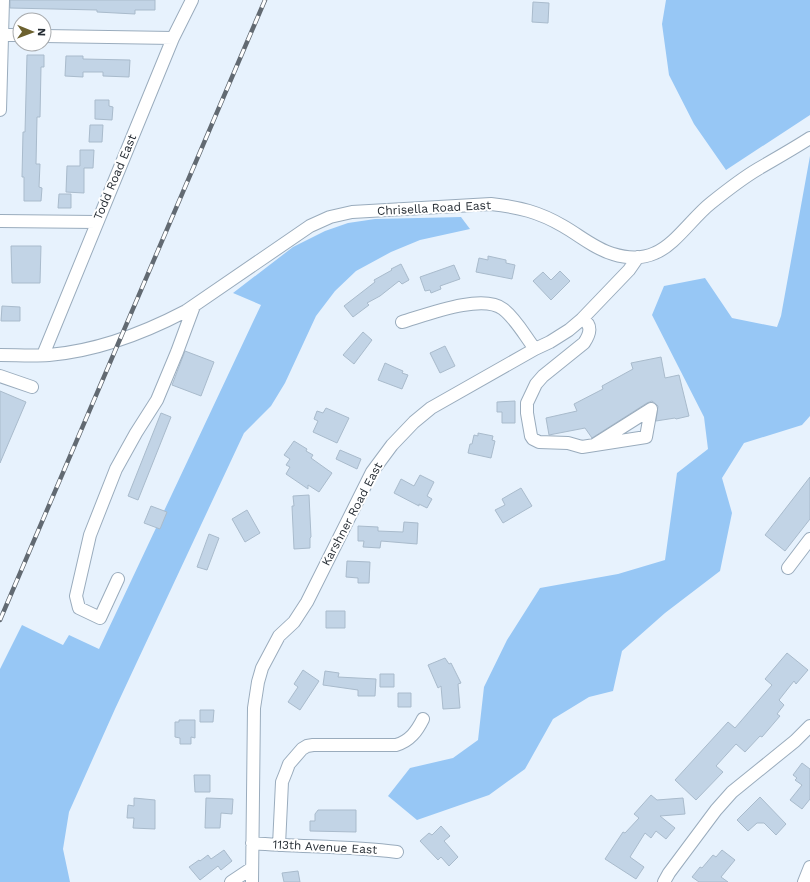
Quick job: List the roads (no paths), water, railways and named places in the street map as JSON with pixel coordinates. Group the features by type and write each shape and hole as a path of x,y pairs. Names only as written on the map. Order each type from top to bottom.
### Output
{"street":[{"path":"0,110 3,0"},
{"name":"Todd Road East","path":"42,355 173,38 192,0"},
{"path":"1,35 12,35"},
{"path":"52,36 173,38"},
{"name":"Chrisella Road East","path":"0,355 42,355 63,353 94,347 130,336 170,319 194,306 310,226 330,217 352,212 491,204 513,206 543,215 604,251 622,257 638,257 655,254 665,247 710,203 749,175 810,138"},
{"path":"0,221 96,222"},
{"name":"Karshner Road East","path":"252,882 254,708 262,668 280,636 294,622 307,602 372,472 392,445 414,422 431,408 557,338 582,319 629,270 638,257"},
{"path":"402,322 464,305 491,303 503,309 509,315 535,349"},
{"path":"118,579 100,618 79,608 76,596 90,535 116,469 157,400 194,306"},
{"path":"582,319 589,325 589,336 576,350 543,376 536,384 527,403 529,431 533,439 540,442 568,443 582,447 594,445"},
{"path":"0,376 32,387"},
{"path":"788,568 810,539"},
{"path":"279,845 282,782 289,764 302,749 306,746 313,745 396,745 407,741 423,719"},
{"path":"664,882 669,873 716,810 732,792 795,741 810,726"},
{"name":"113th Avenue East","path":"252,843 366,848 397,852"},
{"path":"231,882 252,868"},
{"path":"804,882 810,868"}],"railway":[{"path":"0,620 265,0"}]}
